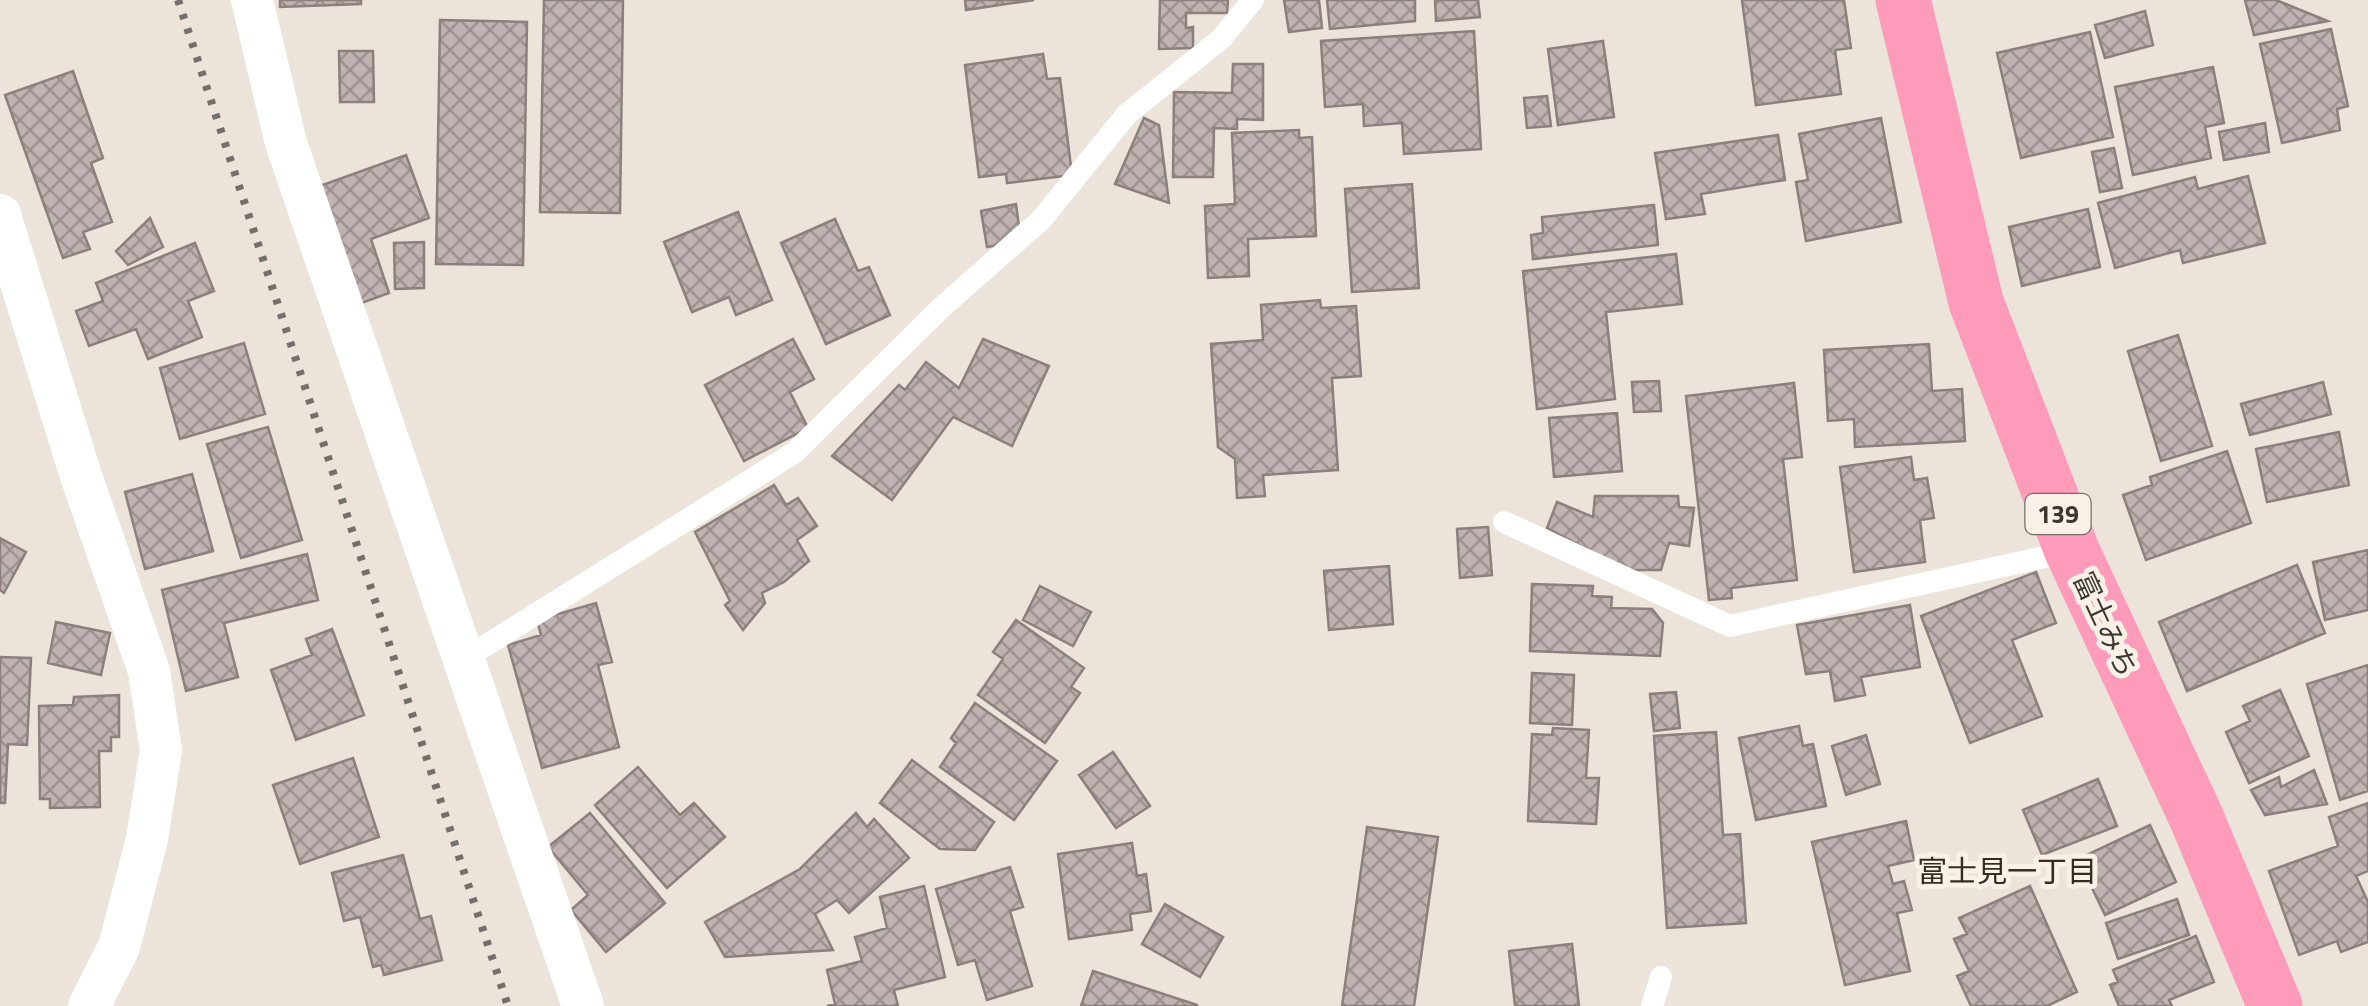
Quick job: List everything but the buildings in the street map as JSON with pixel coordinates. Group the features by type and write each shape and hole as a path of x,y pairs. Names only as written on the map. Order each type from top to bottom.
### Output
{"highway":[{"name":"富士みち","path":"1904,0 1976,302 2072,551 2196,817 2276,1006"}],"street":[{"path":"252,0 286,143 582,1006"},
{"path":"0,216 81,476 148,670 160,750 148,839 119,947 88,1006"}],"lane":[{"path":"464,659 794,453 942,308 1041,220 1126,114 1221,38 1253,0"},
{"path":"1504,522 1730,626 2072,551"},
{"path":"1652,1006 1661,978"}],"railway":[{"path":"178,0 508,1006"}],"district":[{"name":"富士見一丁目","path":"2007,871"}]}
